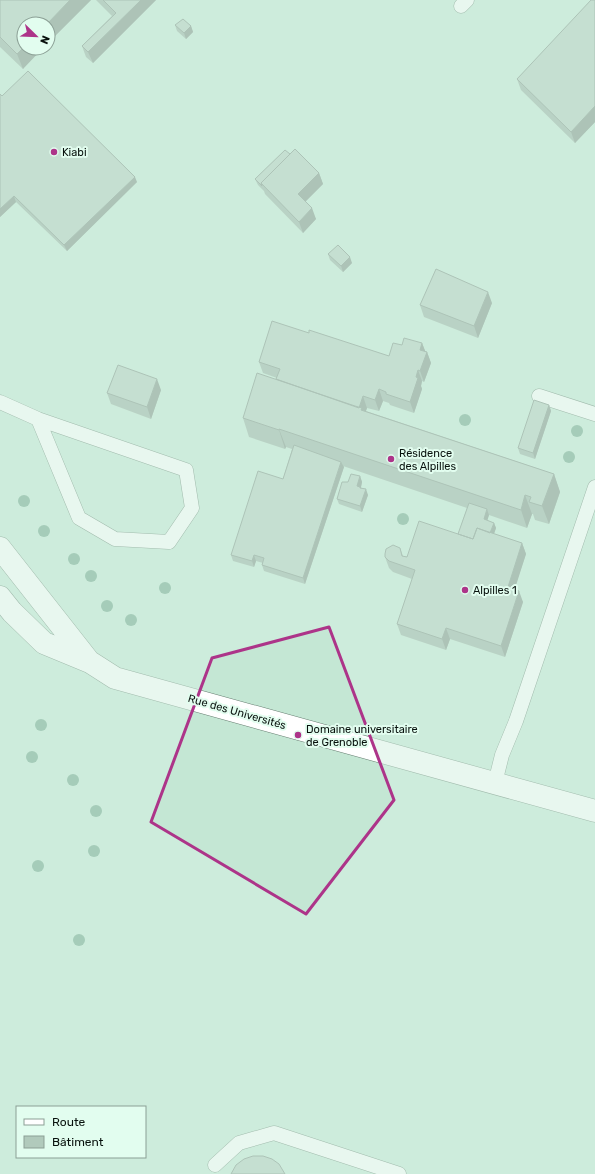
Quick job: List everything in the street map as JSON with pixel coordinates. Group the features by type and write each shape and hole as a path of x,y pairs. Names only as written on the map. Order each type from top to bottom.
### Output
{"street":[{"name":"Rue des Universités","path":"0,548 90,662"},
{"name":"Rue des Universités","path":"0,597 12,612 44,643 90,662 115,678 595,811"}],"lane":[{"path":"539,396 595,414"},
{"path":"0,402 38,419 186,470 192,508 169,542 115,540 79,518 38,419"},
{"path":"495,783 502,755 516,721 595,487"},
{"path":"216,1165 239,1143 274,1133 399,1174"}],"highlighted area":[{"path":"329,627 394,800 306,914 151,822 212,658"}],"shaded area":[{"name":"Domaine universitaire de Grenoble","path":"0,0 595,0 595,1174 0,1174"}],"building":[{"path":"0,0 70,0 55,16 16,16 16,53 0,37"},
{"path":"103,0 141,0 88,52 82,46 116,13"},
{"path":"591,0 595,0 595,106 571,132 517,79"},
{"path":"183,19 191,26 184,33 175,25"},
{"name":"Kiabi","path":"28,71 135,177 64,245 14,196 0,209 0,94 2,96"},
{"path":"295,149 319,173 298,194 312,208 299,222 261,183"},
{"path":"285,150 290,154 261,183 262,186 255,179"},
{"path":"338,245 350,257 341,266 328,254"},
{"path":"436,269 488,292 474,326 420,305"},
{"path":"272,321 309,333 309,330 389,356 393,343 402,345 404,338 422,343 420,350 427,352 420,371 418,370 416,377 418,378 410,402 386,394 386,392 379,389 375,400 363,396 359,408 276,379 280,369 259,362"},
{"path":"118,365 157,379 147,407 107,393"},
{"name":"Résidence des Alpilles","path":"257,373 362,408 361,410 554,474 542,506 529,502 531,497 525,495 521,510 243,418"},
{"path":"534,400 549,405 533,453 518,448"},
{"path":"294,445 341,462 303,578 262,565 264,558 254,555 252,561 231,555 258,471 283,479"},
{"path":"351,474 360,476 357,486 366,489 360,506 337,499 342,482 348,482"},
{"path":"469,503 487,509 484,519 494,523 490,533 477,528 473,539 458,534"},
{"name":"Alpilles 1","path":"419,521 473,539 477,528 522,543 508,587 519,591 501,646 446,628 442,639 397,624 415,570 389,561 385,557 386,549 393,545 400,548 402,556 407,557"},
{"path":"253,1156 263,1156 272,1159 279,1164 285,1174 231,1174 236,1165 244,1159"}],"place":[{"name":"Kiabi","path":"54,152"},
{"name":"Résidence des Alpilles","path":"391,459"},
{"name":"Alpilles 1","path":"465,590"},
{"name":"Domaine universitaire de Grenoble","path":"298,735"}]}
